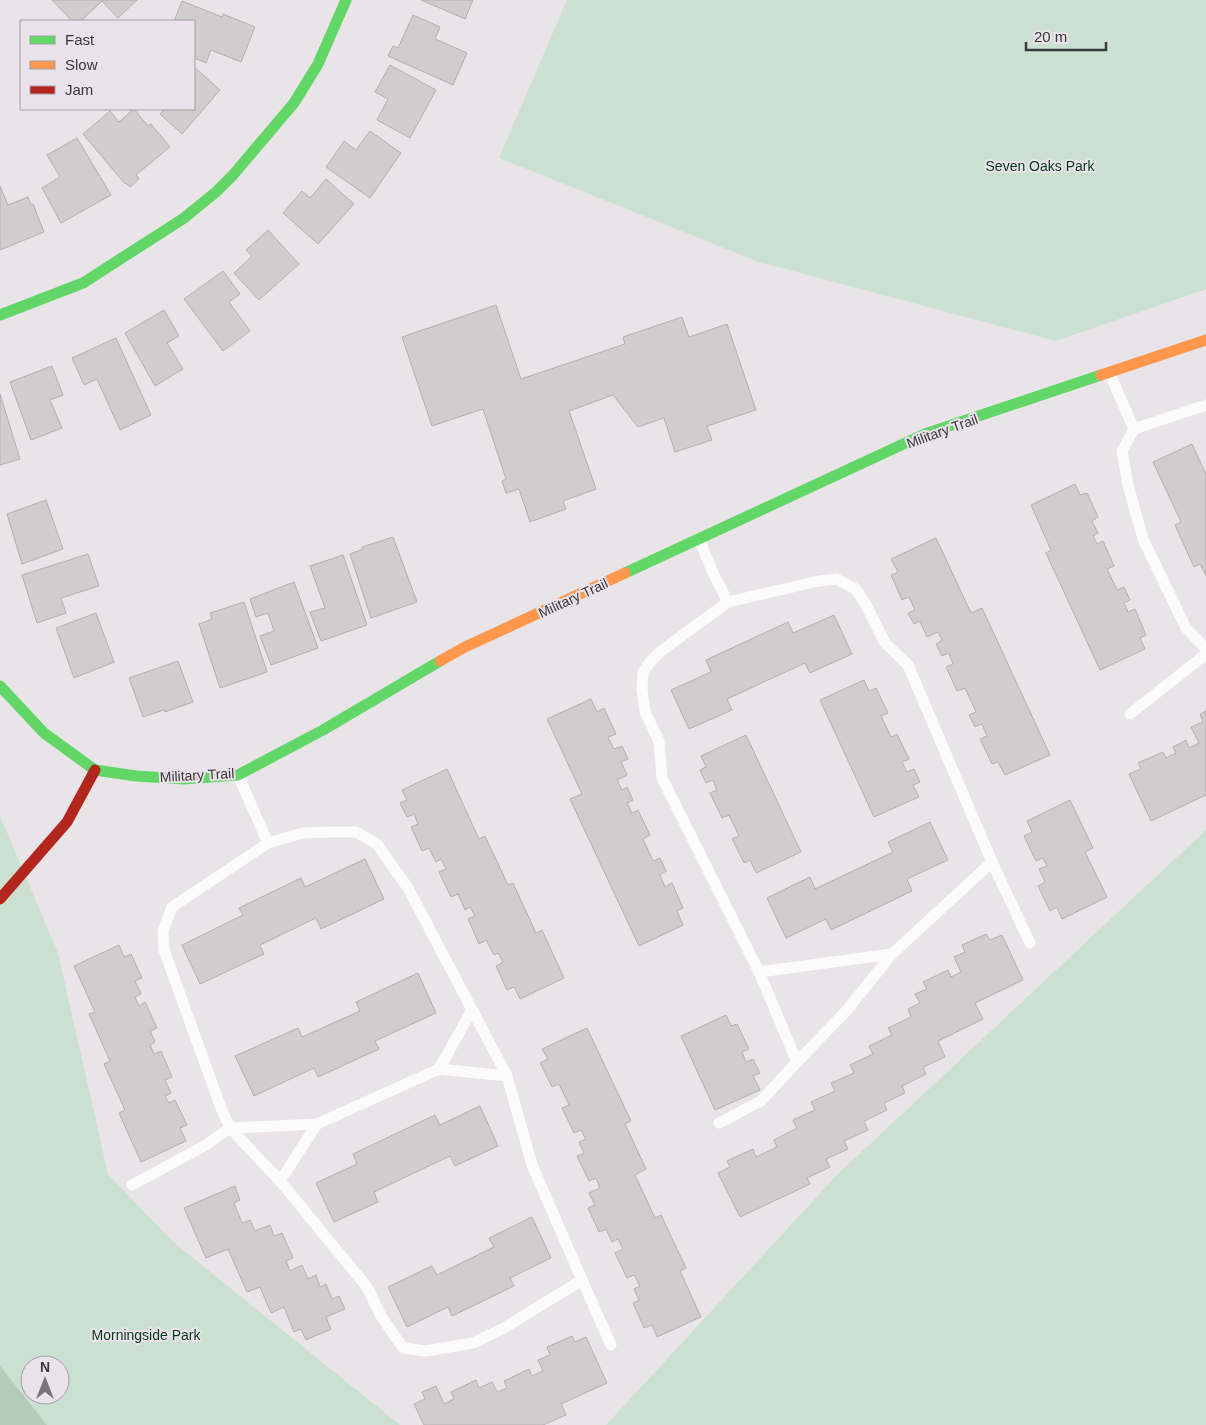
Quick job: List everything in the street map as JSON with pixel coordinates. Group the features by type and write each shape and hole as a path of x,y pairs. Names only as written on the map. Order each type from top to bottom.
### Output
{"street":[{"path":"0,315 83,283 184,218 216,192 233,176 294,103 318,64 346,0"},
{"name":"Military Trail","path":"95,770 136,776 183,779 238,775 323,730 465,647 925,434 1206,340"},
{"path":"0,686 44,733 95,770 67,822 0,899"}],"lane":[{"path":"1109,372 1134,429"},
{"path":"1206,404 1134,429 1122,451 1128,486 1142,539 1186,628 1206,649"},
{"path":"700,539 713,573 728,602"},
{"path":"797,1062 759,972 662,778 659,741 645,712 642,689 643,672 650,662 661,651 728,602 819,580 836,579 856,589 886,643 908,665 992,862 1030,943"},
{"path":"1130,714 1206,654"},
{"path":"238,775 268,844"},
{"path":"582,1280 504,1328 473,1343 426,1351 403,1348 381,1316 367,1287 280,1181 230,1128 164,950 163,931 172,906 268,844 303,833 356,832 377,844 408,888 507,1076 532,1166 611,1345"},
{"path":"719,1123 761,1102 847,1010 892,954 992,862"},
{"path":"759,972 892,954"},
{"path":"440,1069 472,1010"},
{"path":"132,1184 206,1146 230,1128 317,1124 440,1069 507,1076"},
{"path":"280,1181 317,1124"}],"green space":[{"name":"Seven Oaks Park","path":"567,0 1206,0 1206,289 1056,341 759,262 499,158"},
{"name":"Morningside Park","path":"0,816 58,953 108,1174 172,1241 400,1425 0,1425"},
{"path":"1206,830 1206,1425 606,1425 838,1174"},
{"path":"0,1366 20,1391 20,1405 31,1405 47,1425 0,1425"}],"building":[{"path":"52,0 137,0 118,18 102,1 82,20 71,20"},
{"path":"421,0 473,0 465,19"},
{"path":"182,1 222,17 223,14 255,27 241,62 211,50 206,63 195,58 195,20 174,20"},
{"path":"413,15 440,27 435,39 467,53 453,85 388,56 393,46 398,48"},
{"path":"390,65 436,90 410,138 377,120 388,99 375,92"},
{"path":"195,68 220,90 182,134 160,114 163,110 195,110"},
{"path":"135,110 148,126 151,124 170,147 136,175 139,179 130,187 125,184 83,134 110,111 119,122"},
{"path":"370,131 401,153 370,198 326,167 344,141 356,150"},
{"path":"77,138 111,195 61,223 42,188 60,177 47,155"},
{"path":"326,179 354,204 318,244 283,213 302,191 310,198"},
{"path":"0,186 8,205 28,197 31,205 33,204 44,232 0,250"},
{"path":"268,230 299,264 259,300 234,273 252,256 246,250"},
{"path":"223,271 240,294 229,302 250,331 223,351 184,299"},
{"path":"496,305 521,379 625,344 623,337 682,317 689,337 727,324 756,410 707,426 712,440 675,452 664,418 638,427 613,395 569,411 596,489 563,501 566,509 530,522 519,489 506,493 502,481 506,479 483,409 432,426 402,337"},
{"path":"164,310 179,336 167,343 183,369 155,386 125,333"},
{"path":"116,338 151,415 120,430 97,379 84,385 72,358"},
{"path":"52,366 63,395 50,400 62,428 31,440 10,382"},
{"path":"0,394 20,459 0,465"},
{"path":"1192,444 1206,474 1206,576 1200,564 1194,567 1175,525 1181,522 1153,462"},
{"path":"1075,484 1080,495 1087,493 1098,517 1092,521 1098,533 1093,536 1097,544 1103,541 1114,566 1107,569 1117,590 1124,587 1130,600 1124,603 1128,612 1135,609 1146,635 1140,638 1145,649 1100,670 1046,553 1051,550 1031,505"},
{"path":"46,500 63,549 22,564 7,514"},
{"path":"393,537 417,602 371,618 350,554 363,549 362,547"},
{"path":"936,538 971,613 982,608 1050,755 1005,775 998,762 992,764 980,739 987,736 982,724 975,727 969,715 976,712 965,688 957,691 946,667 953,664 949,653 942,656 936,644 942,640 938,632 927,637 920,621 914,624 908,613 915,610 909,597 902,600 891,575 898,572 891,559"},
{"path":"88,554 99,586 61,598 66,613 37,623 22,575"},
{"path":"343,555 367,625 321,641 310,612 325,608 310,566"},
{"path":"294,582 318,648 271,665 260,636 274,631 268,613 256,617 250,599"},
{"path":"244,602 267,672 220,688 199,624 212,619 210,613"},
{"path":"96,613 114,662 74,678 56,628"},
{"path":"834,615 852,654 810,673 805,663 727,699 732,710 689,729 671,690 711,672 706,660 788,622 793,633"},
{"path":"178,661 193,702 165,712 164,710 143,717 129,678"},
{"path":"864,680 869,691 876,688 888,713 881,716 891,737 897,734 909,759 902,762 907,772 914,769 920,782 913,785 919,797 874,817 820,700"},
{"path":"591,699 597,712 604,708 616,734 608,737 614,749 622,746 628,759 621,762 627,775 617,780 622,790 627,787 633,800 627,803 632,813 638,810 650,835 643,839 653,861 660,858 666,871 660,875 665,887 672,883 683,908 677,911 683,925 639,946 570,799 582,794 547,719"},
{"path":"1206,711 1206,795 1151,821 1129,774 1141,769 1138,763 1163,752 1166,758 1176,753 1173,747 1186,740 1189,748 1199,743 1191,727 1203,722 1200,714"},
{"path":"746,735 801,852 756,873 750,860 744,863 732,839 739,836 729,815 722,818 710,793 717,790 713,780 706,783 700,770 706,767 701,756"},
{"path":"447,769 479,839 485,836 508,885 513,883 536,933 542,930 564,978 520,999 514,987 507,990 496,966 503,962 498,953 494,955 486,940 479,944 468,919 475,916 470,907 465,910 458,894 451,897 439,872 446,869 441,859 436,862 429,848 422,851 411,827 418,824 414,814 407,817 400,803 407,800 402,790"},
{"path":"1070,800 1093,848 1085,852 1107,897 1062,919 1057,907 1050,911 1038,886 1045,882 1039,869 1047,866 1043,858 1036,861 1024,836 1032,832 1027,821"},
{"path":"930,822 948,860 907,879 912,891 831,930 826,919 786,938 767,898 810,877 815,889 893,852 888,842"},
{"path":"365,859 384,899 321,929 316,918 260,945 264,954 200,984 182,945 243,915 239,908 301,878 305,887"},
{"path":"986,934 990,940 1002,935 1023,980 975,1003 983,1019 938,1041 945,1057 923,1067 926,1074 902,1086 905,1093 884,1103 887,1110 864,1121 868,1130 844,1141 848,1149 826,1159 830,1167 807,1178 810,1184 740,1217 718,1173 730,1167 727,1161 753,1149 756,1157 777,1147 774,1140 797,1128 793,1120 815,1110 811,1102 835,1091 831,1083 854,1073 850,1065 873,1054 869,1046 892,1035 888,1028 911,1017 908,1009 920,1003 915,994 927,989 923,982 948,970 951,977 961,972 954,957 965,952 962,945"},
{"path":"119,945 124,957 131,954 142,978 135,981 141,994 135,997 139,1006 145,1002 157,1028 150,1031 155,1042 150,1045 154,1054 161,1051 172,1077 165,1080 171,1093 165,1096 169,1103 175,1100 187,1125 180,1128 186,1141 141,1162 119,1113 125,1110 104,1064 110,1061 89,1014 95,1012 74,966"},
{"path":"418,973 436,1013 375,1041 379,1049 318,1077 314,1068 254,1096 235,1056 298,1028 302,1037 360,1011 356,1002"},
{"path":"726,1015 731,1026 737,1024 749,1049 742,1052 746,1062 753,1059 760,1073 753,1076 760,1090 715,1110 681,1036"},
{"path":"587,1028 631,1121 625,1124 646,1169 635,1175 655,1218 661,1215 686,1268 680,1271 701,1317 657,1337 652,1325 644,1328 633,1303 639,1300 634,1289 640,1286 634,1275 627,1278 615,1253 623,1249 618,1239 612,1242 606,1229 599,1232 588,1208 595,1205 589,1193 600,1188 596,1178 589,1181 577,1156 584,1153 579,1142 586,1139 581,1130 574,1133 562,1108 569,1105 559,1084 552,1087 540,1063 548,1059 542,1049"},
{"path":"480,1106 498,1146 455,1166 450,1156 374,1192 378,1202 334,1222 316,1183 357,1164 353,1154 435,1115 440,1125"},
{"path":"235,1186 240,1200 234,1203 242,1223 250,1220 255,1231 270,1225 274,1236 282,1233 293,1258 286,1261 290,1271 302,1265 308,1279 316,1275 320,1287 326,1284 332,1299 339,1296 345,1309 326,1317 331,1329 306,1340 301,1329 294,1332 284,1307 271,1313 260,1287 247,1292 228,1249 206,1258 184,1208"},
{"path":"532,1217 551,1258 510,1278 514,1286 452,1316 448,1307 407,1327 388,1287 432,1266 437,1275 494,1247 489,1238"},
{"path":"572,1336 575,1342 586,1337 607,1383 561,1404 566,1415 543,1425 424,1425 414,1404 425,1399 422,1392 436,1386 444,1404 454,1399 451,1392 476,1380 479,1388 492,1382 497,1392 507,1388 504,1381 529,1369 532,1376 543,1371 538,1360 550,1355 547,1347"}],"traffic: fast":[{"path":"0,315 83,283 184,218 216,192 233,175 294,103 318,64 346,0"},
{"path":"625,573 925,434 1101,375"},
{"path":"0,686 44,733 95,770 136,776 183,779 238,775 323,730 440,661"}],"traffic: slow":[{"path":"1101,375 1206,340"},
{"path":"440,661 465,647 625,573"}],"traffic: jam":[{"path":"0,899 67,822 95,770"}]}
